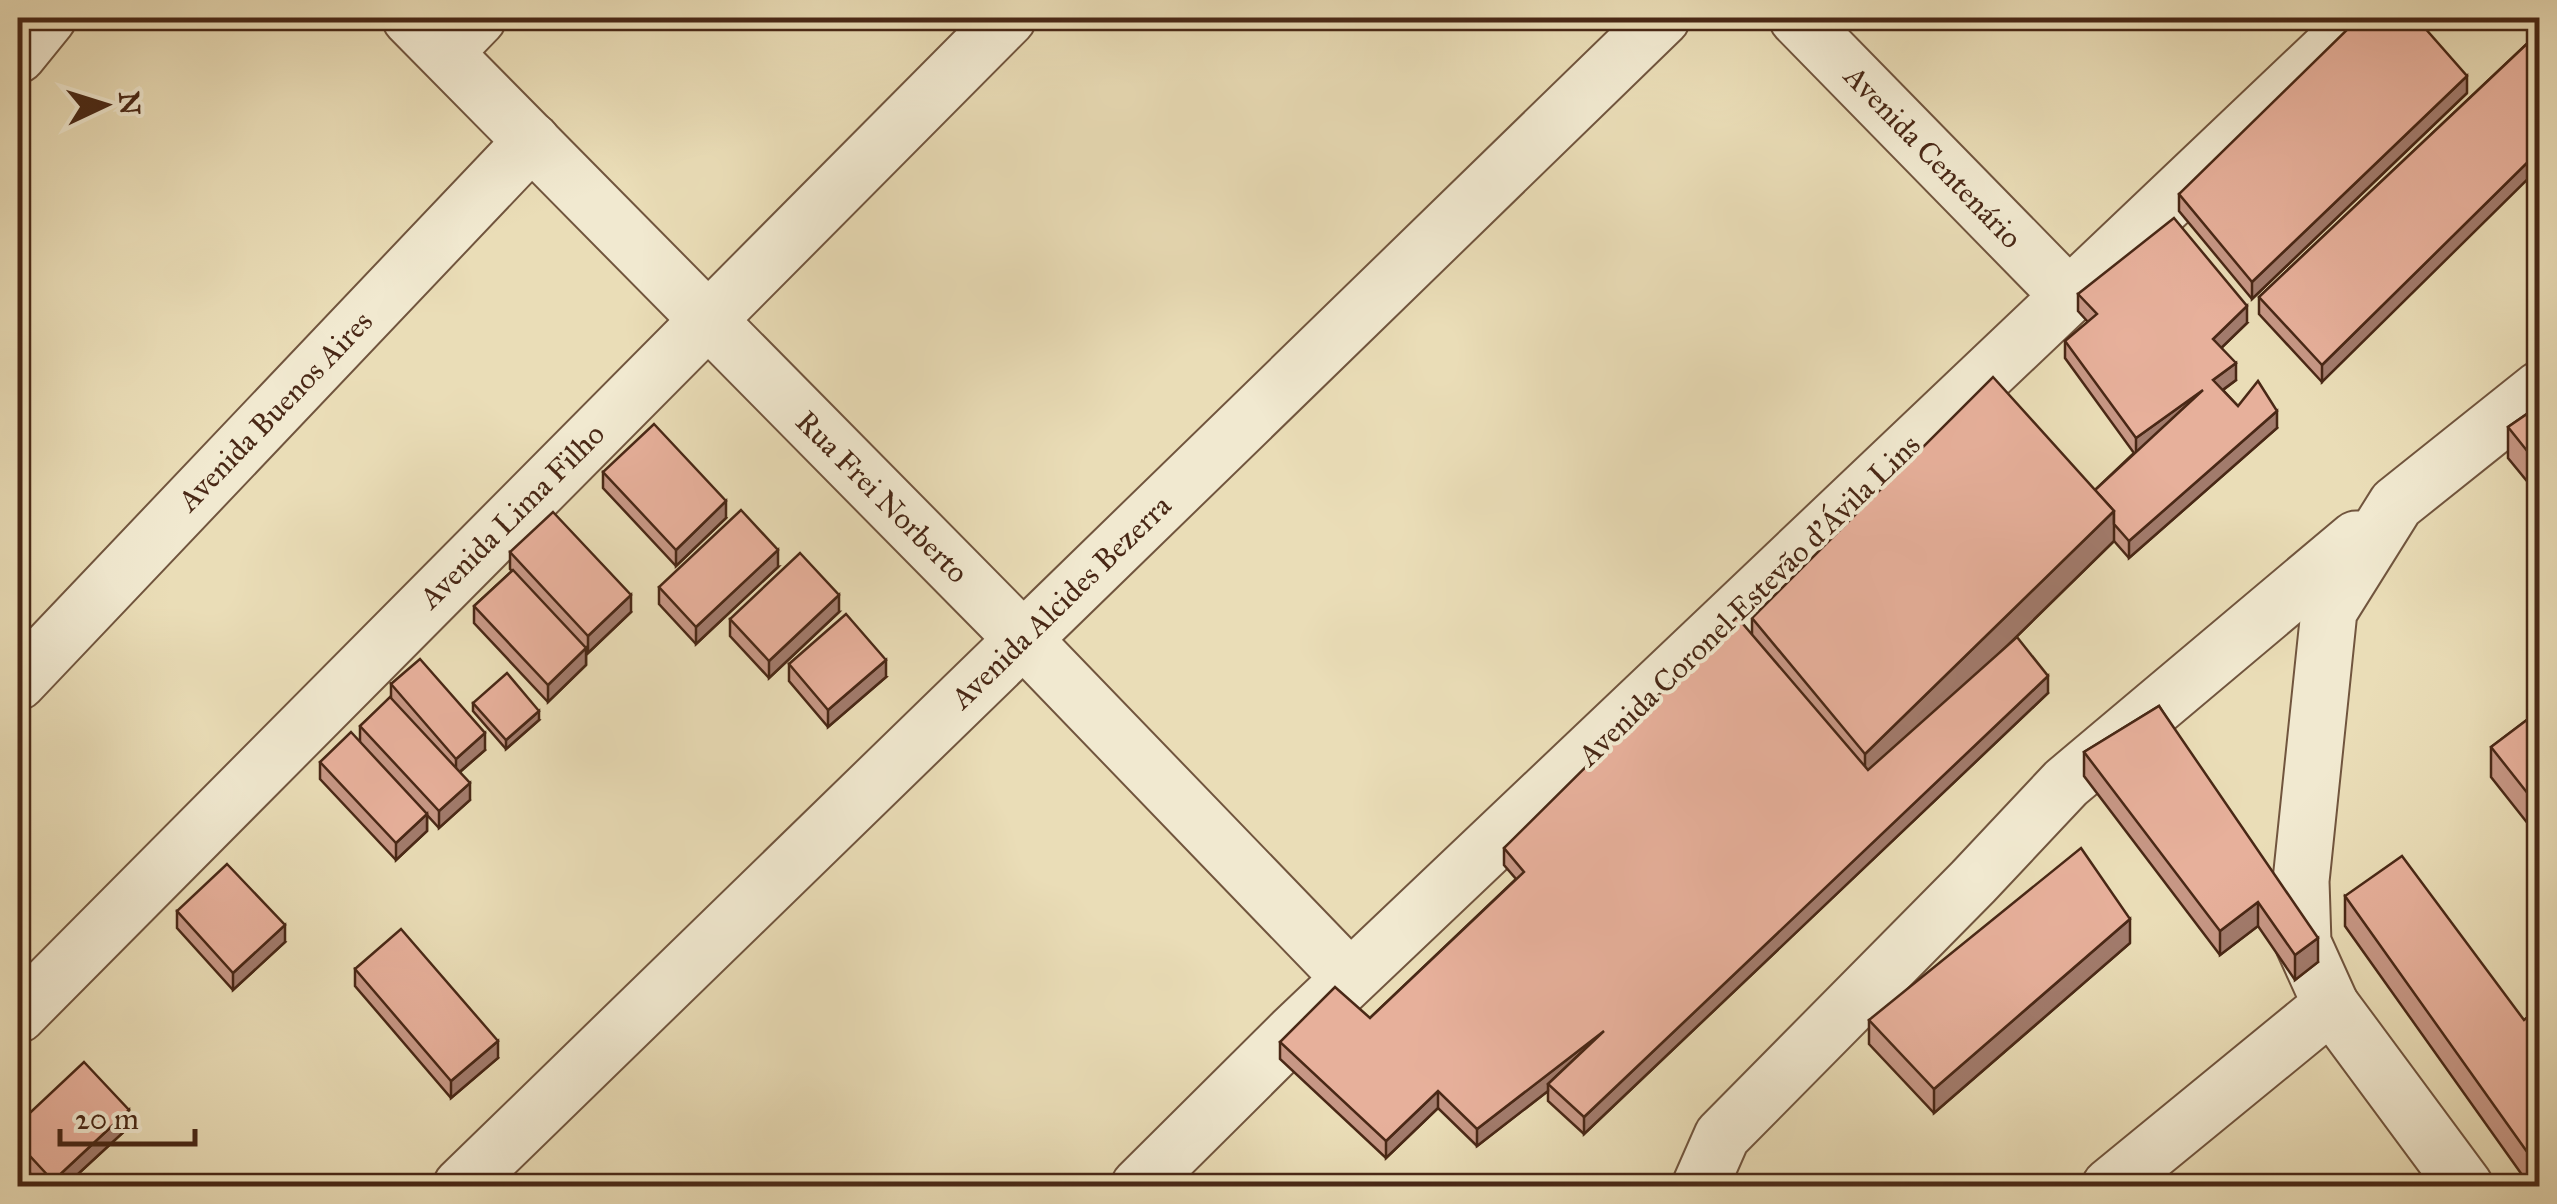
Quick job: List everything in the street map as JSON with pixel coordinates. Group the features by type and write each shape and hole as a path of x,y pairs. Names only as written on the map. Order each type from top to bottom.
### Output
{"street":[{"path":"18,55 48,18"},
{"name":"Avenida Lima Filho","path":"18,1015 1008,18"},
{"name":"Avenida Alcides Bezerra","path":"461,1186 1662,18"},
{"name":"Avenida Centenário","path":"1797,18 2068,296"},
{"name":"Avenida Coronel Estevão d'Ávila Lins","path":"1139,1186 1350,978 2362,18"},
{"name":"Rua Frei Norberto","path":"444,29 532,141 1024,639 1350,978"},
{"name":"Avenida Buenos Aires","path":"18,682 532,141"},
{"path":"1700,1186 1722,1136 2066,782 2396,504 2540,389"},
{"path":"2396,504 2329,611 2301,881 2303,943 2331,1005 2465,1186"},
{"path":"2110,1186 2331,1005"},
{"path":"18,1178 26,1186"}],"building":[{"path":"2359,18 2416,18 2467,76 2252,282 2179,194"},
{"path":"2531,40 2540,48 2540,150 2322,365 2259,297"},
{"path":"2174,218 2247,306 2213,339 2236,363 2213,380 2238,406 2258,381 2277,411 2129,541 2114,524 2114,511 2095,490 2203,390 2136,438 2065,341 2097,314 2078,294"},
{"path":"1993,377 2114,511 1865,754 1752,618"},
{"path":"2540,405 2540,467 2508,427"},
{"path":"654,424 726,501 676,550 603,472"},
{"path":"741,510 778,550 696,627 659,587"},
{"path":"553,512 631,595 588,636 510,552"},
{"path":"800,553 839,595 769,661 730,619"},
{"path":"513,570 586,648 548,685 474,606"},
{"path":"846,614 886,660 828,710 789,664"},
{"path":"1737,617 1868,770 2017,637 2048,676 1584,1117 1548,1084 1604,1031 1477,1129 1438,1091 1386,1141 1280,1042 1335,987 1370,1018 1524,872 1504,848"},
{"path":"420,659 485,733 456,759 391,684"},
{"path":"507,673 539,711 506,740 473,703"},
{"path":"390,697 470,783 439,811 360,726"},
{"path":"2159,706 2318,938 2295,955 2258,902 2220,931 2084,752"},
{"path":"2540,710 2540,809 2491,747"},
{"path":"351,732 427,814 396,843 320,762"},
{"path":"2081,848 2130,919 1934,1089 1869,1020"},
{"path":"2402,856 2524,1020 2540,1008 2540,1170 2345,896"},
{"path":"227,864 285,925 233,973 177,911"},
{"path":"401,929 498,1041 451,1081 355,969"},
{"path":"84,1062 129,1110 53,1181 18,1143 18,1124"}]}
